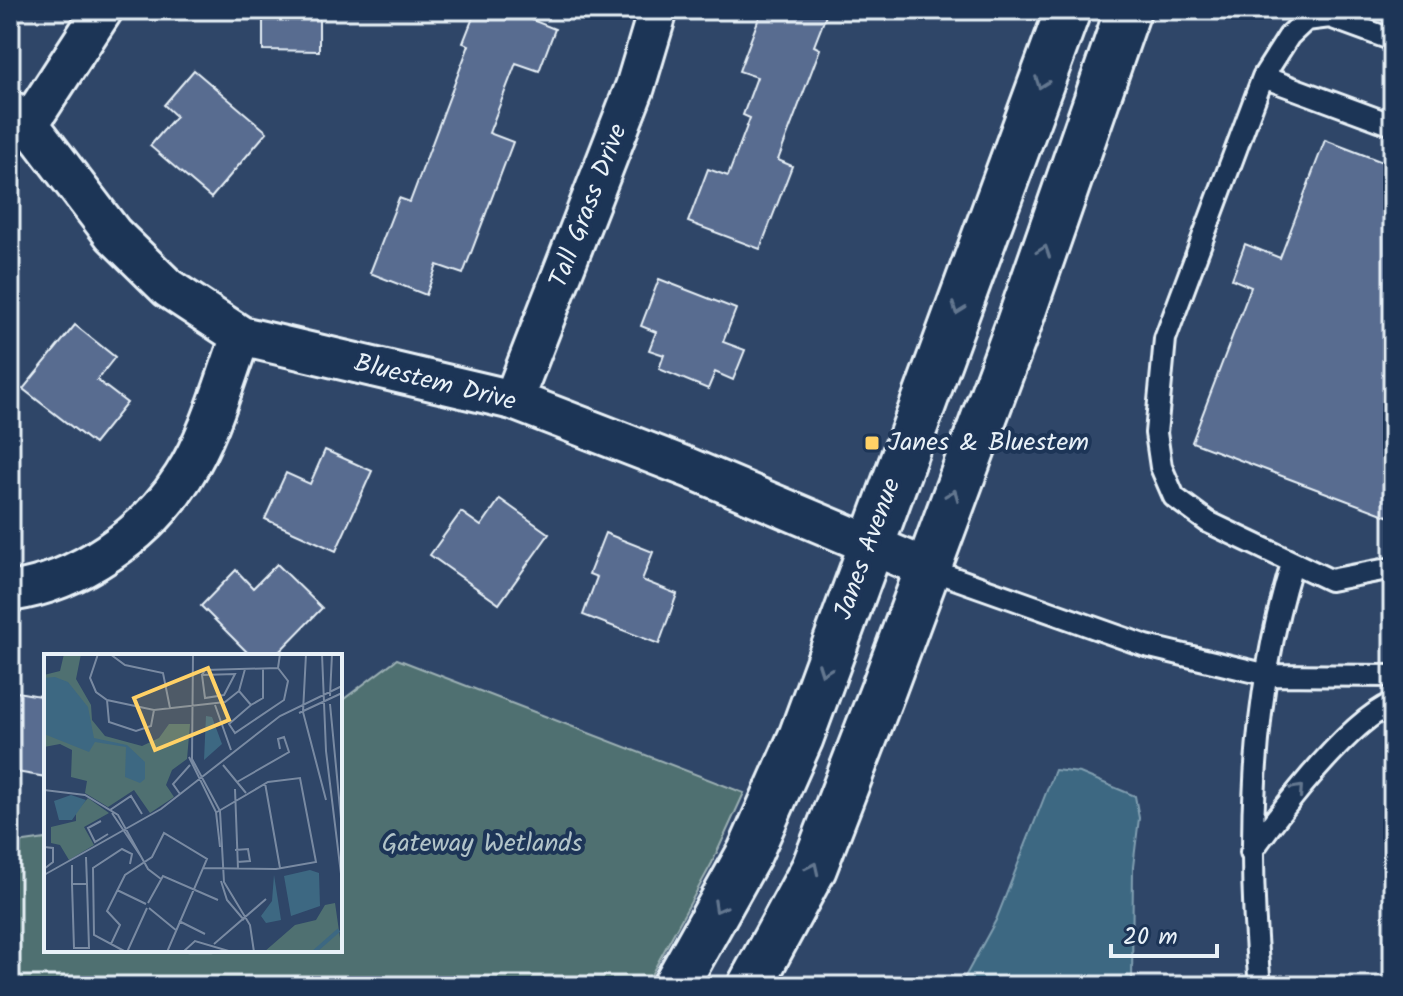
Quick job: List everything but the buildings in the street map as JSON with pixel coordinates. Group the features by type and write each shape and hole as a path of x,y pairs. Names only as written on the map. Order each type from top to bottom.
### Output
{"street":[{"path":"20,117 103,10"},
{"name":"Tall Grass Drive","path":"513,400 639,74 658,10"},
{"name":"Janes Avenue","path":"675,986 763,823 801,737 1068,10"},
{"path":"750,986 814,868 1017,329 1128,10"},
{"name":"Bluestem Drive","path":"20,117 113,234 168,288 241,336 513,400 689,468 926,568"},
{"path":"10,592 90,566 147,521 184,477 215,410 241,336"}],"lane":[{"path":"1393,40 1330,17 1306,20 1289,36 1263,77 1165,339 1156,433 1161,467 1174,497 1208,522 1330,580 1393,568"},
{"path":"1263,77 1393,125"},
{"path":"1260,986 1251,852 1254,783 1274,621 1292,564"},
{"path":"926,568 1146,646 1268,675 1393,676"},
{"path":"1251,852 1296,791 1353,735 1393,703"}],"green space":[{"name":"Gateway Wetlands","path":"397,659 744,793 712,863 645,986 10,986 10,844 44,839 44,952 342,952 342,700"}],"water":[{"path":"1055,770 1080,773 1135,796 1139,818 1133,867 1132,986 960,986 996,920"}],"place":[{"name":"Janes & Bluestem","path":"872,443"}]}
